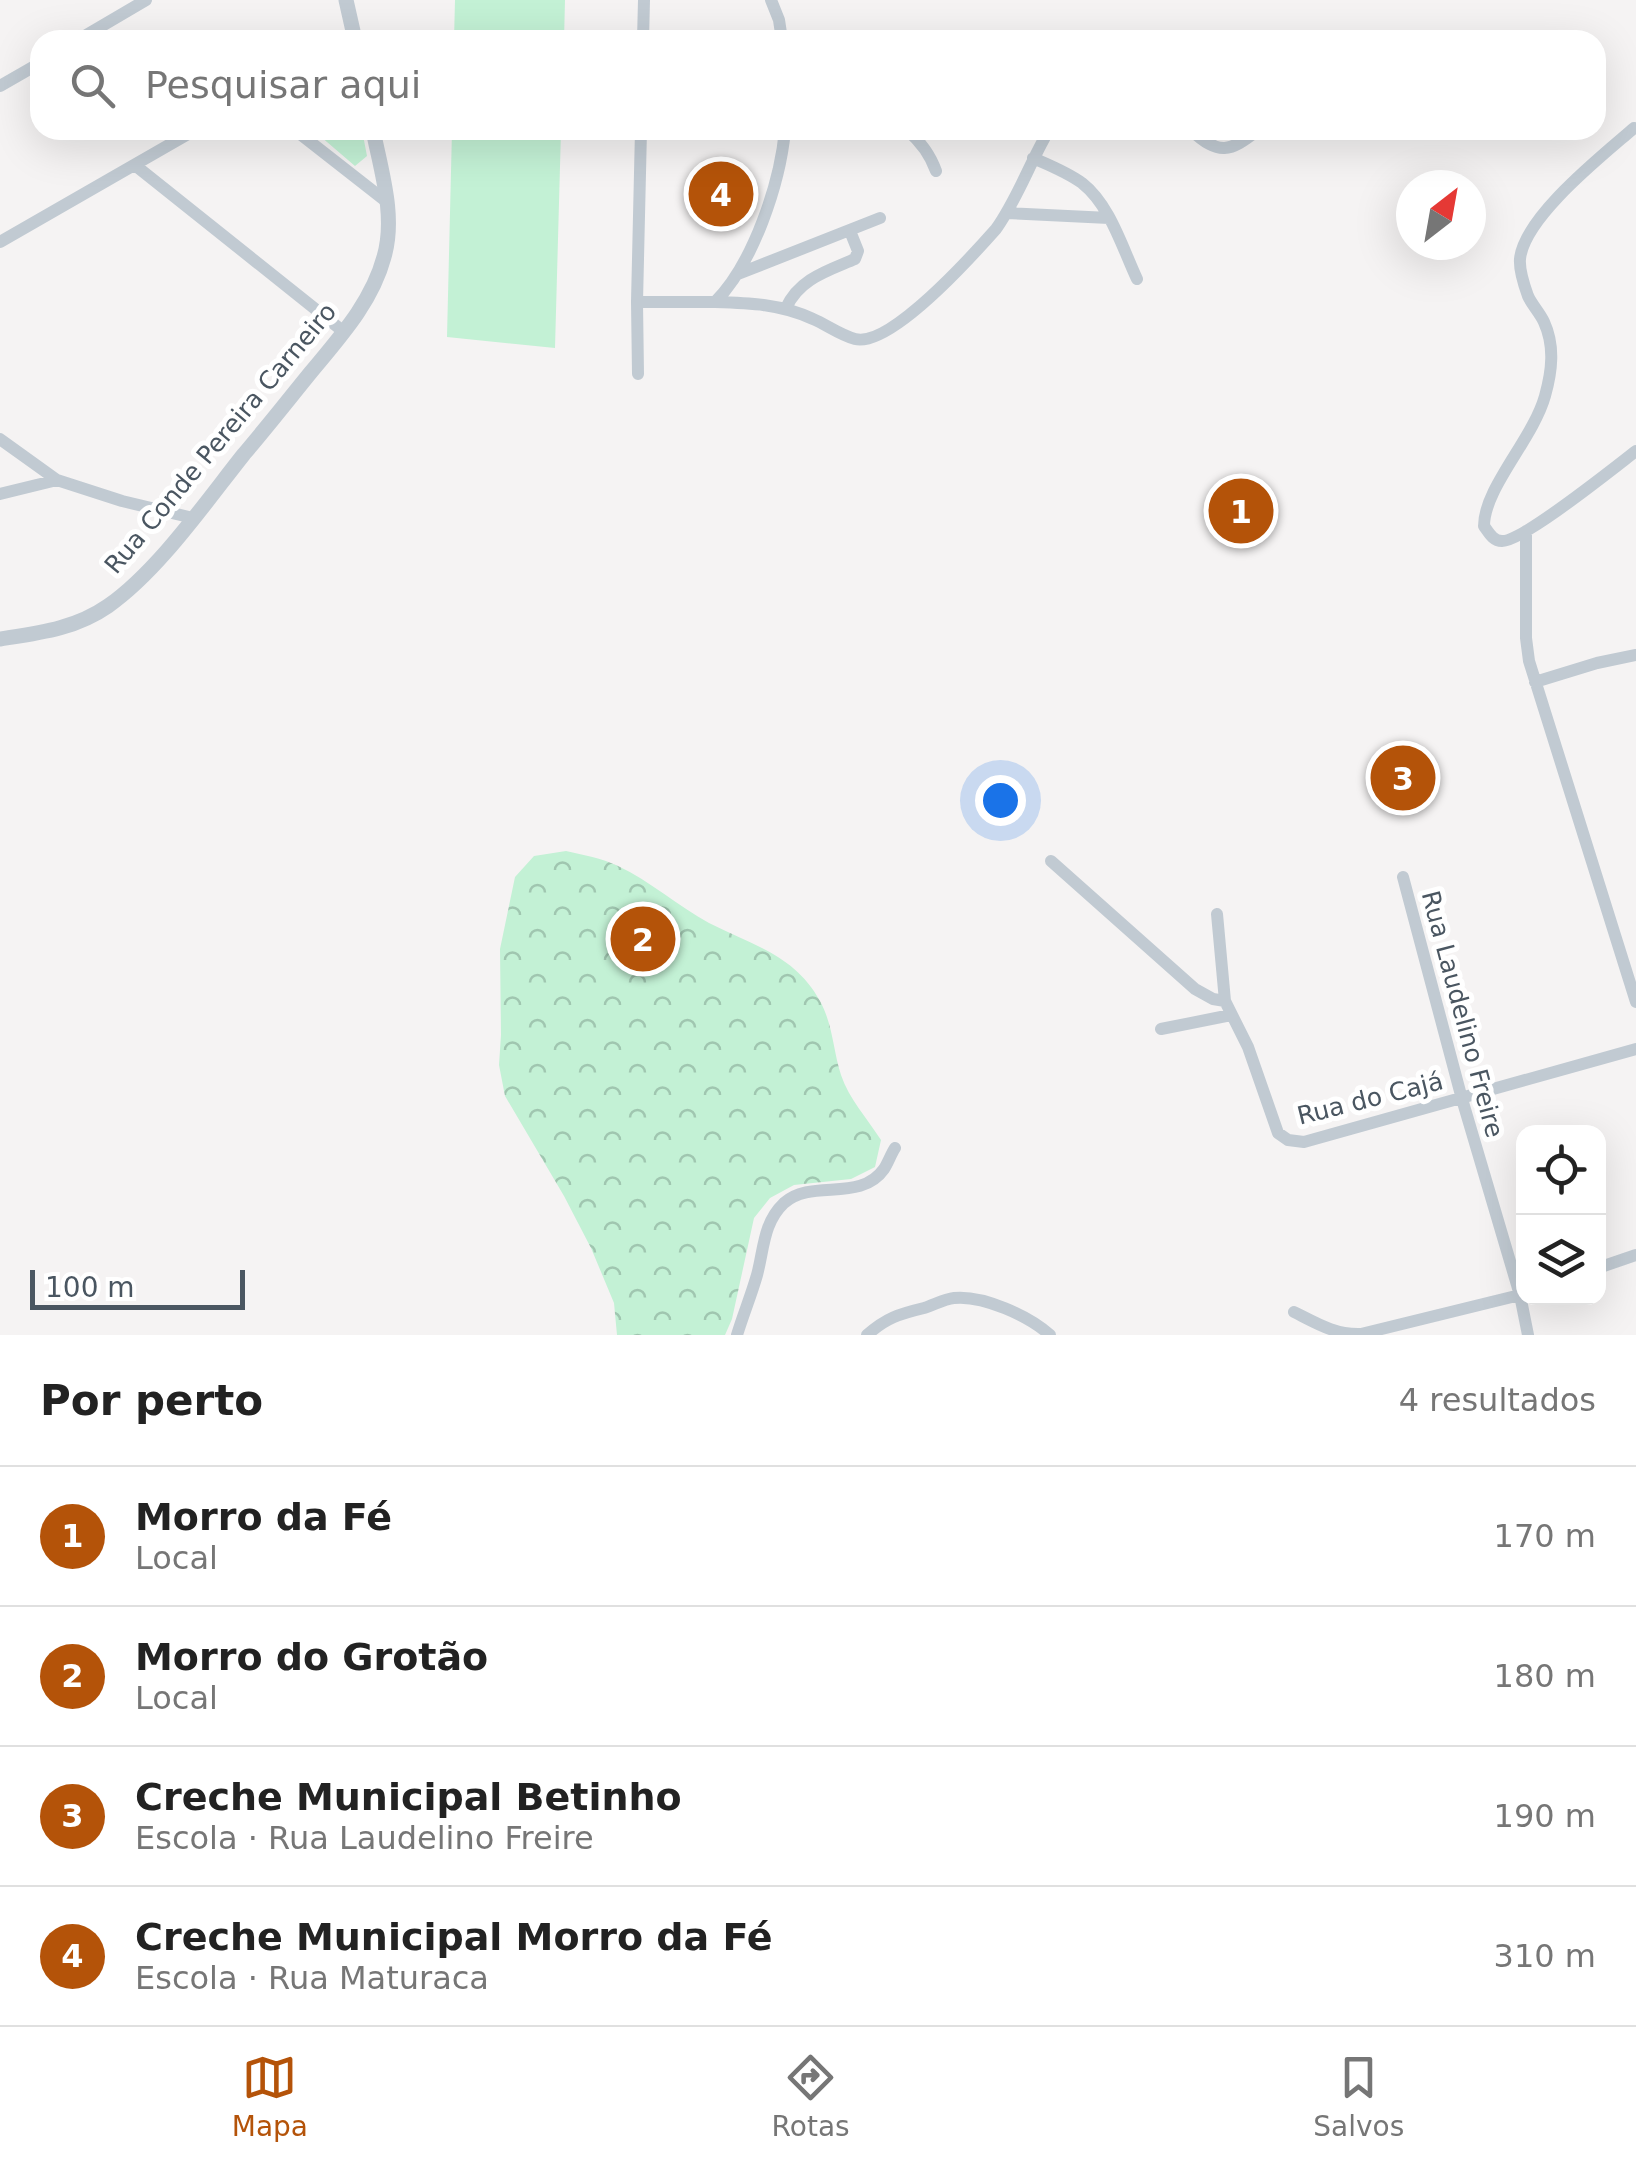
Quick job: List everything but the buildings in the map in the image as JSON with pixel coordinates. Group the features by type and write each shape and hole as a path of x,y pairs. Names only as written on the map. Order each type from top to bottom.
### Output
{"street":[{"path":"92,30 129,4 146,0"},
{"path":"346,0 351,30"},
{"path":"643,30 644,0"},
{"path":"771,0 780,30"},
{"path":"0,86 30,68"},
{"path":"1634,128 1554,201 1534,224 1524,246 1520,259 1522,276 1552,345 1550,368 1533,428 1487,504 1484,526 1495,540 1526,532 1636,451"},
{"path":"0,242 179,140"},
{"path":"308,140 387,202"},
{"name":"Rua Conde Pereira Carneiro","path":"0,639 78,623 105,608 141,578 344,332 379,273 389,232 375,140"},
{"path":"638,374 641,140"},
{"path":"715,302 738,274 762,222 784,140"},
{"path":"919,140 936,171"},
{"path":"637,302 715,302 786,308 856,340 878,337 908,316 983,244 1008,213 1043,140"},
{"path":"1204,140 1224,150 1245,140"},
{"path":"1033,158 1084,184 1098,200 1137,279"},
{"path":"136,166 344,332"},
{"path":"1008,213 1109,218"},
{"path":"738,274 880,218"},
{"path":"786,308 791,296 808,280 855,259 858,251 850,230"},
{"path":"0,439 57,480 193,518"},
{"path":"0,494 57,480"},
{"path":"1526,532 1526,638 1535,682 1636,1002"},
{"path":"1535,682 1636,656"},
{"path":"1052,861 1195,989 1213,999 1225,1000"},
{"name":"Rua Laudelino Freire","path":"1402,878 1462,1099 1516,1274"},
{"path":"1161,1030 1231,1015 1225,1000 1218,914"},
{"name":"Rua do Cajá","path":"1231,1015 1248,1047 1278,1133 1288,1140 1304,1142 1636,1049"},
{"path":"737,1335 770,1220 787,1200 812,1191 862,1186 883,1172 894,1148"},
{"path":"1606,1265 1636,1255"},
{"path":"1294,1312 1329,1330 1361,1334 1516,1295"},
{"path":"867,1335 901,1312 927,1308 951,1298 978,1298 1050,1335"},
{"name":"Rua Laudelino Freire","path":"1524,1305 1528,1335"}],"green space":[{"path":"455,0 565,0 564,30 454,30"},
{"path":"325,140 364,140 367,156 355,166"},
{"path":"452,140 561,140 555,348 447,337"},
{"path":"566,851 630,872 709,923 771,953 798,972 824,1010 844,1084 881,1140 875,1167 851,1179 794,1185 770,1198 754,1218 725,1335 617,1335 614,1303 591,1248 505,1096 499,1065 500,949 515,877 534,856"}],"place":[{"name":"Creche Municipal Morro da Fé","path":"721,194"},
{"name":"Morro da Fé","path":"1241,511"},
{"name":"Creche Municipal Betinho","path":"1403,778"},
{"name":"Morro do Grotão","path":"643,939"}]}
